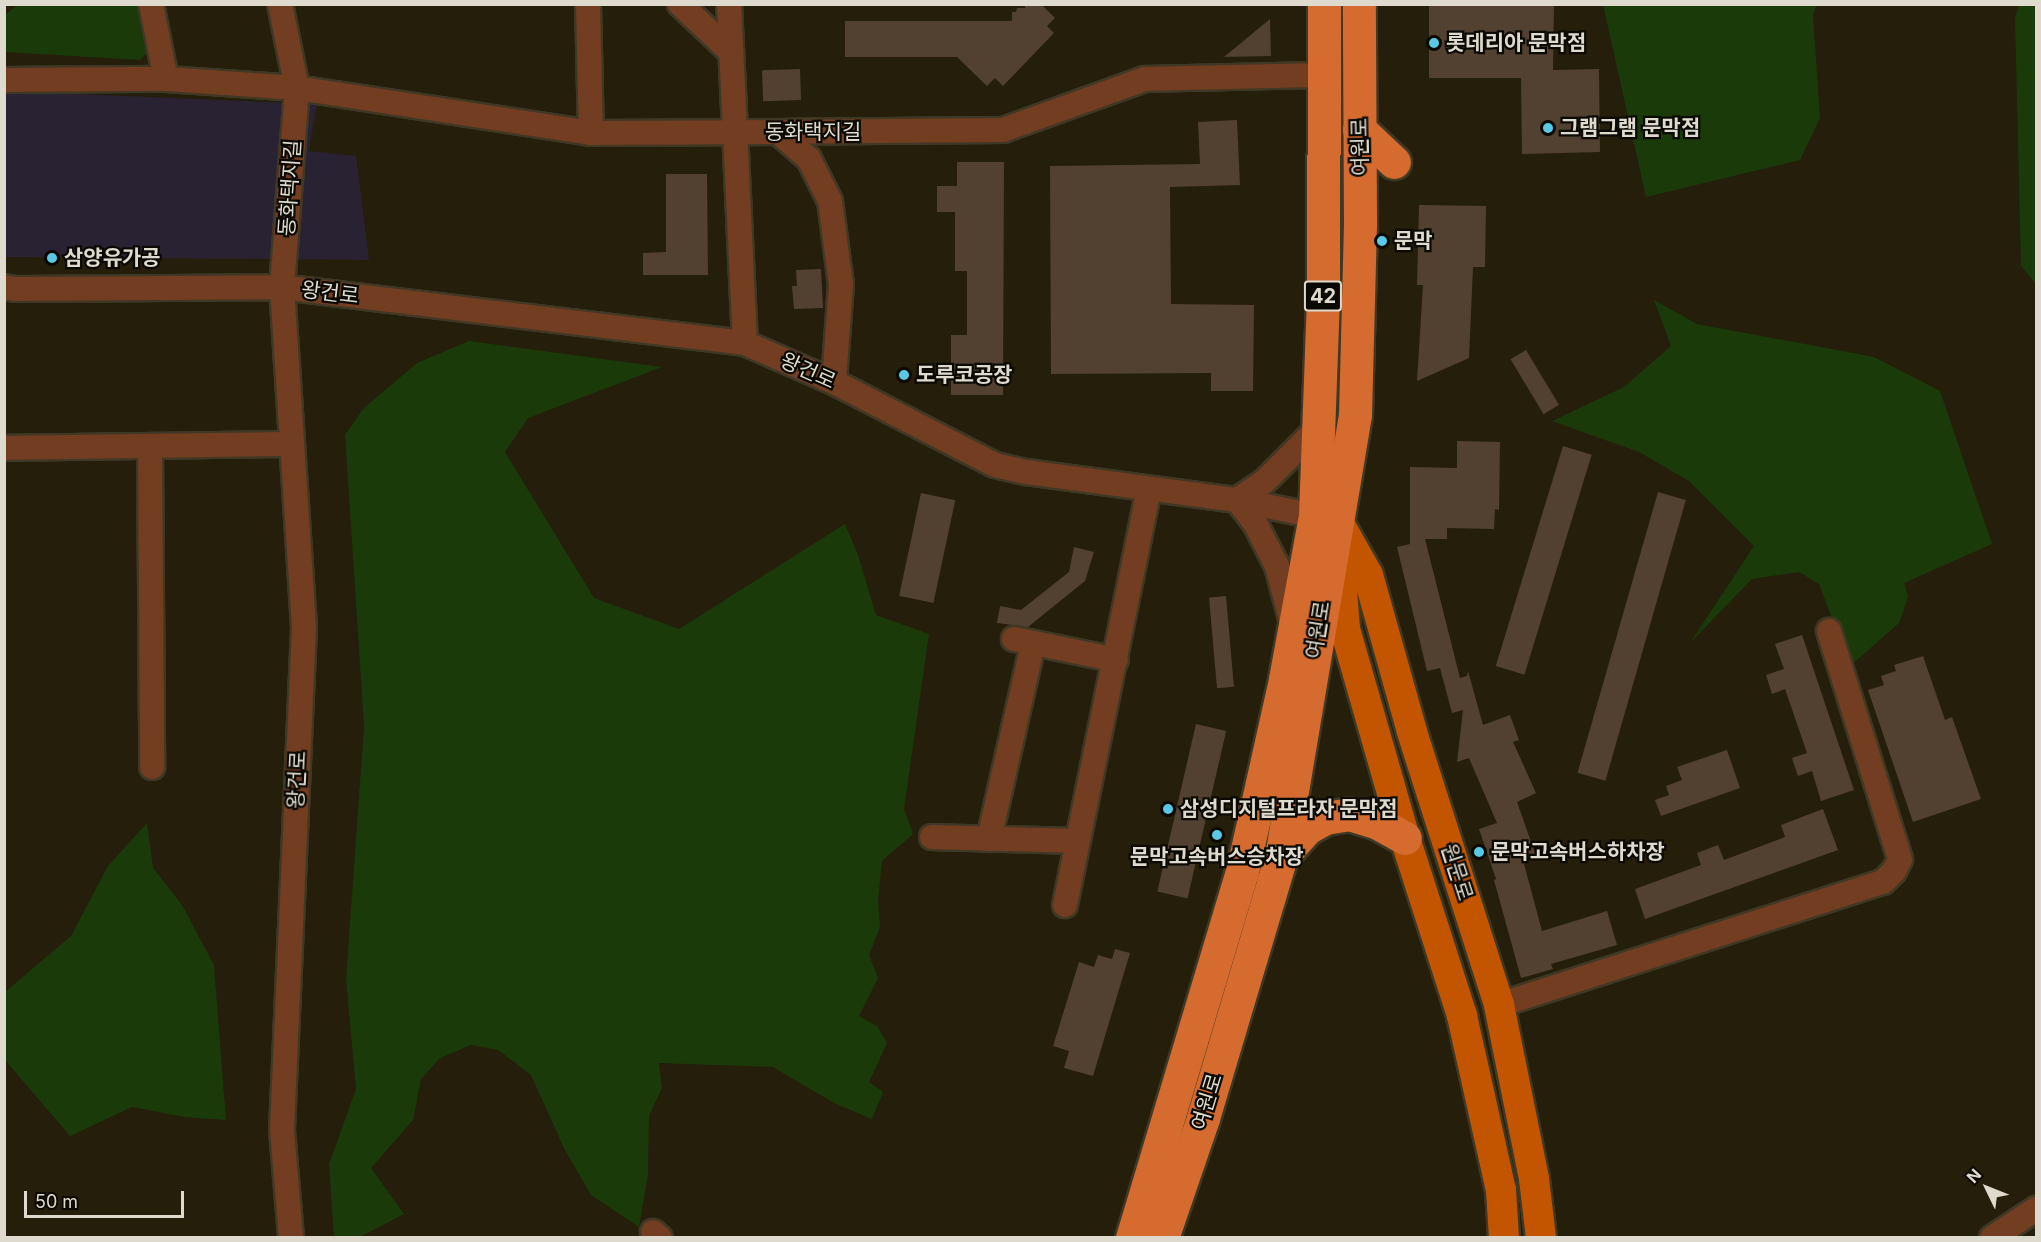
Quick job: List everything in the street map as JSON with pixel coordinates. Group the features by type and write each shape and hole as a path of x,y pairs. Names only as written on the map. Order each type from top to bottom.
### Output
{"highway":[{"name":"여원로","path":"1162,1238 1203,1118 1281,857 1326,517 1318,428 1323,303 1324,4"},
{"name":"여원로","path":"1132,1238 1242,872 1294,631 1355,415 1360,223 1359,4"},
{"path":"1323,75 1359,74"},
{"path":"1359,129 1394,162"},
{"path":"1281,857 1307,828 1325,818 1349,814 1376,822 1405,838"}],"main road":[{"name":"원문로","path":"1326,517 1345,629 1405,838 1462,1016 1501,1190 1504,1238"},
{"name":"원문로","path":"1326,517 1368,575 1412,732 1499,1005 1534,1179 1541,1238"},
{"path":"1462,1016 1499,1005"}],"street":[{"path":"152,4 166,79"},
{"name":"동화택지길","path":"280,4 297,88 282,287"},
{"path":"588,4 591,133"},
{"path":"680,4 730,52"},
{"path":"729,4 745,343"},
{"name":"동화택지길","path":"4,80 166,79 297,88 591,133 1003,130 1145,78 1323,75"},
{"path":"778,132 808,159 830,201 841,285 834,382"},
{"name":"왕건로","path":"4,287 15,289 282,287 745,343 834,382 995,465 1026,472 1237,500 1326,517"},
{"name":"왕건로","path":"282,287 304,628 282,1130 291,1238"},
{"path":"1294,631 1277,566 1255,524 1237,500 1264,482 1318,428"},
{"path":"4,448 292,444"},
{"path":"150,446 152,767"},
{"path":"1065,905 1076,841 1116,660 1149,489"},
{"path":"1499,1005 1883,882 1894,871 1900,858 1829,631"},
{"path":"989,839 1023,641 1116,660"},
{"path":"932,837 1076,841"},
{"path":"1992,1238 2037,1209"}],"shaded area":[{"path":"5,91 317,104 309,151 356,156 369,260 5,257"}],"green space":[{"path":"17,5 146,5 152,48 140,60 5,52 4,16"},
{"path":"1603,5 1817,5 1813,14 1820,118 1800,160 1646,197"},
{"path":"2019,5 2036,5 2036,284 2021,266 2015,18"},
{"path":"1654,300 1697,324 1874,357 1940,391 1992,544 1904,583 1908,597 1899,623 1850,666 1819,584 1799,572 1752,579 1690,643 1754,546 1689,481 1639,452 1552,421 1624,387 1671,346"},
{"path":"469,341 662,367 528,418 505,452 594,598 679,629 845,524 858,555 876,615 929,634 904,809 913,834 882,861 878,900 880,927 869,955 878,978 859,1016 877,1026 887,1043 869,1082 883,1092 872,1119 834,1103 773,1067 659,1063 662,1088 649,1116 648,1174 639,1227 591,1195 564,1148 531,1075 498,1050 471,1045 440,1058 421,1079 413,1120 371,1168 404,1214 360,1237 334,1237 329,1164 356,1089 346,979 364,726 345,435 364,408 417,363"},
{"path":"147,823 153,868 182,905 214,965 226,1120 185,1117 132,1107 70,1136 5,1060 5,992 71,936 108,866"}],"building":[{"path":"1025,4 1041,4 1055,18 1047,26 1054,33 1003,86 995,78 987,86 957,57 845,57 845,21 1012,21 1012,12 1016,12 1017,8 1025,8"},
{"path":"1429,4 1554,4 1553,70 1599,69 1600,152 1522,154 1521,78 1429,78"},
{"path":"1270,19 1271,56 1224,57"},
{"path":"800,69 801,100 763,101 762,70"},
{"path":"1237,120 1240,185 1170,187 1171,304 1254,305 1253,391 1211,391 1211,373 1051,374 1050,166 1200,164 1198,122"},
{"path":"957,162 1004,162 1003,395 951,395 951,335 967,335 967,271 955,271 955,212 937,212 937,186 957,186"},
{"path":"666,174 707,174 708,275 643,275 643,253 666,252"},
{"path":"1419,205 1486,206 1485,267 1473,267 1469,358 1417,381 1423,285 1417,285"},
{"path":"821,269 823,308 794,309 792,286 797,286 796,270"},
{"path":"1526,350 1559,405 1544,414 1511,359"},
{"path":"1457,441 1500,442 1499,510 1495,509 1494,529 1447,528 1447,539 1425,539 1460,678 1467,676 1468,671 1483,725 1510,715 1519,740 1513,742 1536,793 1517,802 1536,856 1523,860 1542,931 1607,911 1617,945 1551,964 1553,969 1521,978 1494,880 1496,879 1479,829 1497,823 1469,758 1457,762 1463,710 1452,713 1440,668 1427,671 1397,547 1410,544 1410,467 1457,468"},
{"path":"1563,446 1592,455 1524,675 1496,666"},
{"path":"1658,492 1686,500 1605,781 1578,773"},
{"path":"921,493 955,500 933,603 899,596"},
{"path":"1074,547 1094,552 1085,581 1028,627 997,623 1000,606 1021,610 1069,572"},
{"path":"1226,596 1234,687 1217,688 1209,597"},
{"path":"1802,635 1854,790 1821,801 1812,771 1798,776 1792,758 1807,753 1785,689 1772,694 1766,675 1784,669 1775,644"},
{"path":"1923,656 1945,720 1952,717 1981,799 1913,822 1868,690 1884,685 1881,676 1896,671 1894,665"},
{"path":"1196,724 1226,731 1188,899 1157,892"},
{"path":"1727,750 1740,788 1661,816 1655,800 1669,795 1666,786 1682,780 1677,767"},
{"path":"1823,809 1838,850 1645,919 1635,889 1701,865 1697,853 1718,845 1724,860 1785,837 1781,825"},
{"path":"1115,949 1130,953 1093,1076 1064,1068 1069,1051 1053,1046 1079,962 1094,967 1098,955 1112,959"}],"place":[{"name":"롯데리아 문막점","path":"1434,43"},
{"name":"그램그램 문막점","path":"1548,128"},
{"name":"문막","path":"1382,241"},
{"name":"삼양유가공","path":"52,258"},
{"name":"도루코공장","path":"904,375"},
{"name":"삼성디지털프라자 문막점","path":"1168,809"},
{"name":"문막고속버스승차장","path":"1217,835"},
{"name":"문막고속버스하차장","path":"1479,852"}]}
